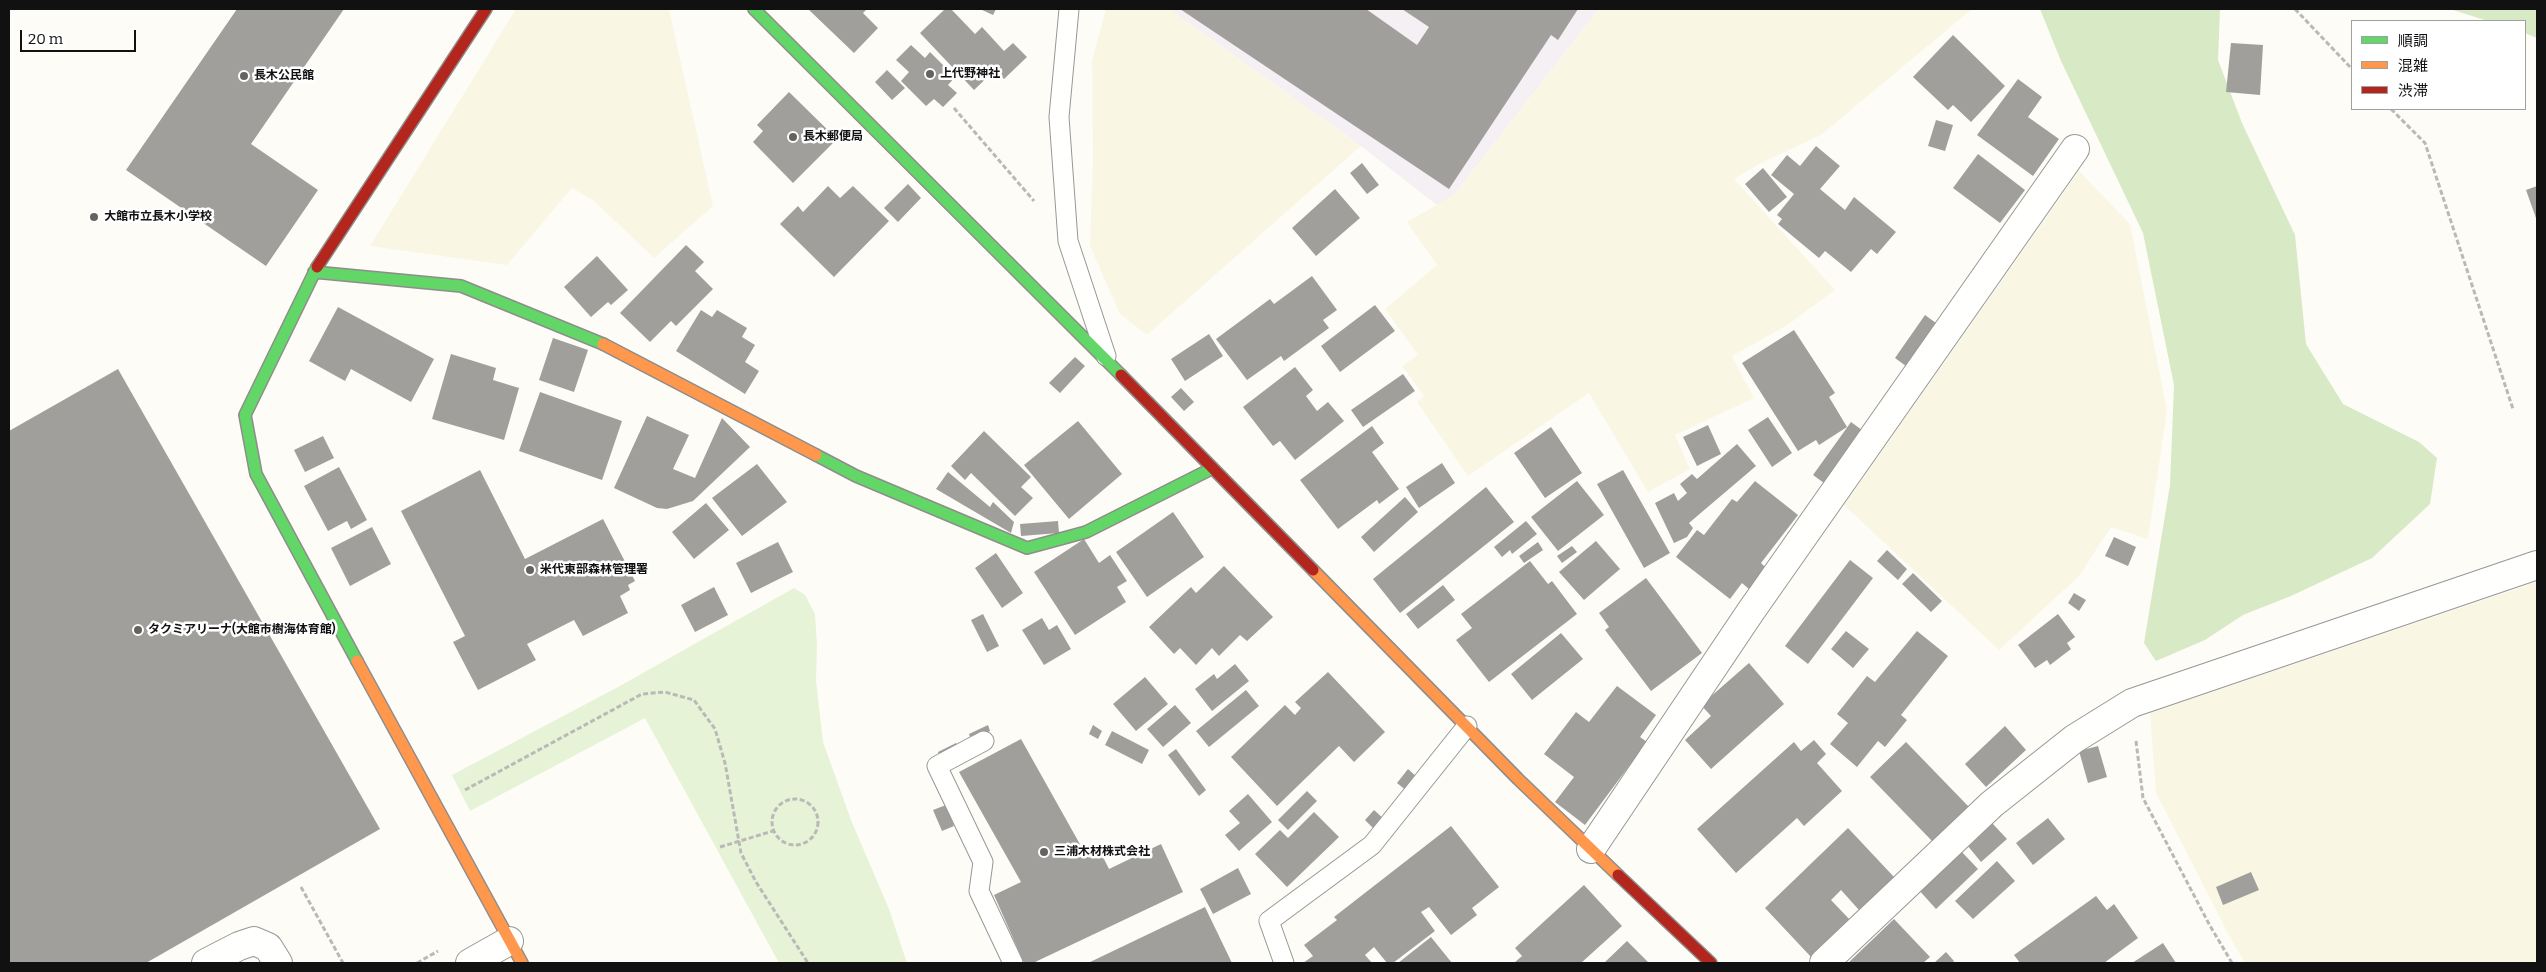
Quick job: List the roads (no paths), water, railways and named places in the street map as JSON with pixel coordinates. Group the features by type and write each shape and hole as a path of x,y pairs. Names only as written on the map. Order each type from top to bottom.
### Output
{"street":[{"path":"470,963 516,952 256,474 245,415 314,272 486,9"},
{"path":"754,9 1108,362 1518,780 1710,963"},
{"path":"1591,849 1751,611 2075,149"},
{"path":"314,272 461,286 587,336 856,476 1027,548 1086,532 1211,469"},
{"path":"1824,963 1992,804 2074,739 2132,703 2537,565"},
{"path":"206,963 239,946 254,941 268,947 278,963"}],"lane":[{"path":"1069,9 1059,118 1068,241 1108,362"},
{"path":"1284,963 1269,921 1372,845 1467,726"},
{"path":"984,741 937,766 984,862 979,891 1013,963"}],"place":[{"name":"上代野神社","path":"930,74"},
{"name":"長木公民館","path":"244,76"},
{"name":"長木郵便局","path":"793,137"},
{"name":"大館市立長木小学校","path":"94,217"},
{"name":"米代東部森林管理署","path":"530,570"},
{"name":"タクミアリーナ(大館市樹海体育館)","path":"138,630"},
{"name":"三浦木材株式会社","path":"1044,852"}]}
